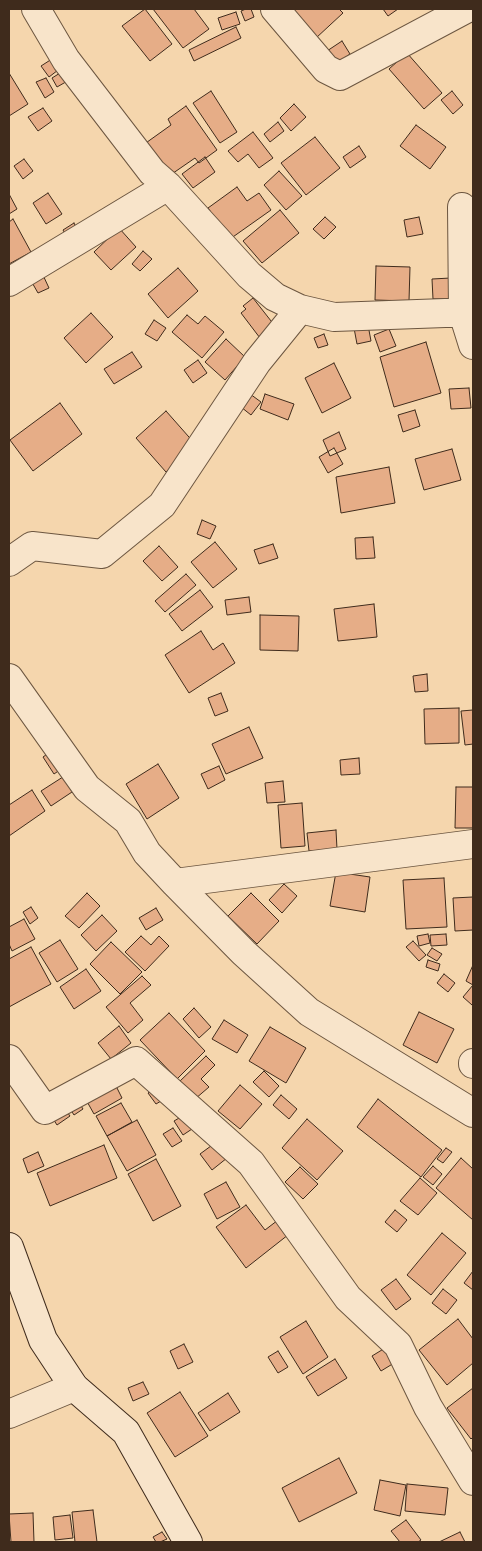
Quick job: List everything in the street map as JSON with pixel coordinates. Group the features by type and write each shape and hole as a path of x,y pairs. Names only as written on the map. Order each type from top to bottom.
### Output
{"street":[{"path":"36,9 66,60 152,172 168,186 249,275 275,297 300,309 334,317 468,313"},
{"path":"275,9 326,69 340,76 466,9"},
{"path":"9,282 168,186"},
{"path":"462,207 468,313 473,345"},
{"path":"9,562 32,546 102,554 162,504 257,362 300,309"},
{"path":"9,678 87,788 128,821 147,853 244,953 309,1012 473,1113"},
{"path":"175,883 473,844"},
{"path":"9,1058 44,1110 136,1061 251,1164 348,1298 398,1345 428,1407 473,1481"},
{"path":"9,1247 43,1340 74,1387 126,1432 188,1542"},
{"path":"9,1414 74,1387"}],"building":[{"path":"145,9 172,44 150,61 122,26"},
{"path":"153,9 194,9 209,29 183,48"},
{"path":"251,9 254,17 245,21 241,11"},
{"path":"295,9 339,9 343,13 316,38 292,12"},
{"path":"383,9 398,9 388,16"},
{"path":"236,12 240,24 222,30 218,18"},
{"path":"236,27 241,38 194,61 189,50"},
{"path":"342,41 350,54 333,66 324,53"},
{"path":"407,53 442,93 424,109 389,69"},
{"path":"55,57 62,67 49,77 41,66"},
{"path":"65,70 71,79 57,87 52,78"},
{"path":"9,73 28,104 9,116"},
{"path":"46,78 54,92 45,98 36,82"},
{"path":"211,91 237,132 220,143 193,103"},
{"path":"452,91 463,105 453,114 441,100"},
{"path":"294,104 306,117 291,131 280,118"},
{"path":"186,106 217,150 199,163 195,158 166,178 143,145 171,125 168,119"},
{"path":"43,108 52,121 38,131 28,117"},
{"path":"278,122 284,131 270,142 264,134"},
{"path":"416,125 446,147 430,169 400,146"},
{"path":"253,132 273,158 259,168 248,154 238,162 228,151"},
{"path":"315,137 340,168 306,195 281,163"},
{"path":"359,146 366,157 350,168 343,157"},
{"path":"205,157 215,172 193,188 182,174"},
{"path":"24,159 33,171 23,179 14,166"},
{"path":"279,171 302,196 286,210 264,185"},
{"path":"237,187 247,201 259,193 271,210 230,239 208,208"},
{"path":"48,193 62,214 46,224 33,203"},
{"path":"9,194 17,209 9,214"},
{"path":"280,210 299,233 262,263 243,241"},
{"path":"325,217 336,227 324,239 313,229"},
{"path":"419,217 423,234 407,237 404,220"},
{"path":"13,219 31,252 9,264 9,222"},
{"path":"74,223 79,233 68,239 63,230"},
{"path":"119,228 136,247 111,270 94,252"},
{"path":"143,251 152,259 140,271 132,264"},
{"path":"376,266 410,267 409,301 375,300"},
{"path":"178,268 198,291 168,318 148,294"},
{"path":"42,273 49,288 38,293 30,279"},
{"path":"451,278 451,299 433,299 432,279"},
{"path":"253,298 275,326 260,338 241,313 246,309 243,306"},
{"path":"91,313 113,337 86,363 64,338"},
{"path":"187,315 198,324 205,316 224,332 202,358 172,332"},
{"path":"154,320 166,328 157,341 145,334"},
{"path":"368,325 371,341 357,344 354,328"},
{"path":"389,329 396,346 380,352 374,335"},
{"path":"324,334 328,345 318,348 314,338"},
{"path":"226,339 245,357 225,380 205,362"},
{"path":"426,342 441,393 394,407 380,357"},
{"path":"132,352 142,367 114,384 104,369"},
{"path":"198,360 207,373 193,383 184,370"},
{"path":"334,363 351,398 322,413 305,378"},
{"path":"469,388 471,408 451,409 449,389"},
{"path":"246,391 261,402 251,415 236,403"},
{"path":"265,394 294,404 288,420 260,409"},
{"path":"60,403 82,434 33,471 10,440"},
{"path":"415,410 420,426 403,432 398,415"},
{"path":"166,411 196,445 166,472 136,438"},
{"path":"339,432 346,449 330,456 323,440"},
{"path":"334,448 343,464 328,473 319,457"},
{"path":"452,449 461,480 424,490 415,459"},
{"path":"389,467 395,503 341,513 336,477"},
{"path":"202,520 216,526 210,539 197,534"},
{"path":"373,537 375,558 356,559 355,538"},
{"path":"215,542 237,569 213,588 191,562"},
{"path":"273,544 278,558 259,564 254,550"},
{"path":"159,546 178,567 162,581 143,561"},
{"path":"186,574 196,585 165,612 155,601"},
{"path":"200,590 213,607 182,631 169,614"},
{"path":"249,597 251,612 227,615 225,600"},
{"path":"374,604 377,637 338,641 334,609"},
{"path":"260,615 299,616 298,651 260,650"},
{"path":"201,631 213,650 223,643 235,663 189,693 165,655"},
{"path":"427,674 428,691 415,692 413,676"},
{"path":"221,693 228,711 215,716 208,698"},
{"path":"459,708 459,743 425,744 424,709"},
{"path":"473,710 473,744 465,745 461,711"},
{"path":"249,727 263,758 226,774 212,744"},
{"path":"53,750 64,767 54,774 43,757"},
{"path":"359,758 360,774 341,775 340,760"},
{"path":"158,764 179,798 147,819 126,784"},
{"path":"219,766 225,780 208,789 201,774"},
{"path":"66,775 75,790 51,806 41,791"},
{"path":"283,781 285,802 267,803 265,783"},
{"path":"456,787 473,787 473,828 455,828"},
{"path":"32,790 45,811 9,836 9,805"},
{"path":"302,803 305,846 281,848 278,805"},
{"path":"336,830 337,849 309,851 307,833"},
{"path":"336,872 370,877 365,912 330,906"},
{"path":"444,878 447,927 406,929 403,880"},
{"path":"284,884 297,896 282,913 269,900"},
{"path":"87,893 100,906 79,928 65,916"},
{"path":"251,893 279,921 257,944 228,916"},
{"path":"473,897 473,930 455,931 453,898"},
{"path":"31,907 38,918 30,924 23,912"},
{"path":"156,908 163,920 146,930 139,918"},
{"path":"102,915 117,931 96,951 81,935"},
{"path":"24,919 35,939 12,951 9,944 9,927"},
{"path":"428,934 430,943 419,946 417,936"},
{"path":"446,934 447,945 431,946 430,935"},
{"path":"141,936 151,945 159,936 169,946 145,971 125,952"},
{"path":"60,940 78,969 57,982 39,953"},
{"path":"413,941 426,955 419,961 406,947"},
{"path":"111,942 142,972 120,994 90,964"},
{"path":"31,947 51,984 9,1007 9,959"},
{"path":"432,948 442,954 437,961 427,955"},
{"path":"428,960 440,964 438,971 426,967"},
{"path":"473,965 473,985 466,981"},
{"path":"86,969 101,991 74,1009 60,987"},
{"path":"444,974 455,983 448,992 437,983"},
{"path":"142,976 151,985 130,1003 143,1020 128,1033 106,1007"},
{"path":"473,985 473,1003 472,1005 463,997"},
{"path":"194,1008 211,1027 199,1038 183,1019"},
{"path":"419,1012 454,1029 437,1063 403,1045"},
{"path":"169,1013 205,1051 177,1079 140,1040"},
{"path":"224,1020 248,1035 237,1053 212,1039"},
{"path":"119,1026 131,1043 111,1059 98,1043"},
{"path":"270,1027 306,1048 286,1083 249,1061"},
{"path":"206,1056 215,1065 201,1079 209,1087 195,1099 179,1082"},
{"path":"264,1071 279,1086 269,1097 253,1082"},
{"path":"114,1082 122,1098 94,1114 85,1098"},
{"path":"240,1085 262,1104 240,1129 218,1111"},
{"path":"158,1086 166,1098 156,1104 148,1093"},
{"path":"281,1095 297,1109 289,1119 273,1105"},
{"path":"76,1098 83,1109 74,1115 67,1104"},
{"path":"378,1099 442,1150 421,1177 357,1127"},
{"path":"121,1103 132,1122 107,1136 96,1116"},
{"path":"62,1105 70,1116 57,1125 50,1114"},
{"path":"186,1114 195,1127 183,1135 174,1121"},
{"path":"307,1119 343,1151 317,1180 282,1148"},
{"path":"137,1120 156,1155 127,1171 107,1136"},
{"path":"173,1128 182,1141 172,1147 163,1134"},
{"path":"215,1143 227,1158 212,1170 200,1154"},
{"path":"104,1145 117,1178 50,1206 37,1173"},
{"path":"446,1148 452,1152 443,1163 437,1159"},
{"path":"38,1152 44,1166 28,1173 23,1159"},
{"path":"461,1158 473,1169 473,1220 436,1188"},
{"path":"156,1159 181,1206 153,1221 128,1174"},
{"path":"433,1166 442,1174 433,1185 423,1177"},
{"path":"300,1167 318,1184 303,1199 285,1182"},
{"path":"420,1178 437,1193 418,1215 400,1201"},
{"path":"226,1182 240,1207 217,1219 204,1194"},
{"path":"246,1205 265,1230 282,1217 293,1231 246,1268 216,1227"},
{"path":"395,1210 407,1220 397,1232 385,1222"},
{"path":"442,1233 466,1253 431,1295 407,1275"},
{"path":"473,1271 473,1290 464,1283"},
{"path":"396,1279 411,1299 396,1310 381,1290"},
{"path":"443,1289 457,1300 446,1314 432,1303"},
{"path":"458,1319 473,1339 473,1363 447,1385 419,1350"},
{"path":"306,1321 328,1357 303,1374 280,1337"},
{"path":"184,1344 193,1362 178,1369 170,1351"},
{"path":"390,1345 399,1360 381,1371 372,1356"},
{"path":"278,1351 288,1367 278,1373 268,1357"},
{"path":"335,1359 347,1378 318,1396 306,1377"},
{"path":"143,1382 149,1394 133,1401 128,1388"},
{"path":"473,1388 473,1437 471,1439 447,1408"},
{"path":"180,1392 208,1436 175,1457 147,1413"},
{"path":"228,1393 240,1412 210,1431 198,1413"},
{"path":"339,1458 357,1493 299,1522 282,1488"},
{"path":"380,1480 406,1485 400,1516 374,1510"},
{"path":"407,1484 448,1488 445,1515 405,1511"},
{"path":"93,1510 97,1542 75,1542 72,1512"},
{"path":"33,1513 34,1542 11,1542 9,1514"},
{"path":"70,1515 73,1538 55,1540 53,1517"},
{"path":"406,1520 421,1540 418,1542 400,1542 391,1531"},
{"path":"162,1532 167,1539 156,1542 153,1537"},
{"path":"460,1532 465,1542 439,1542"}]}
